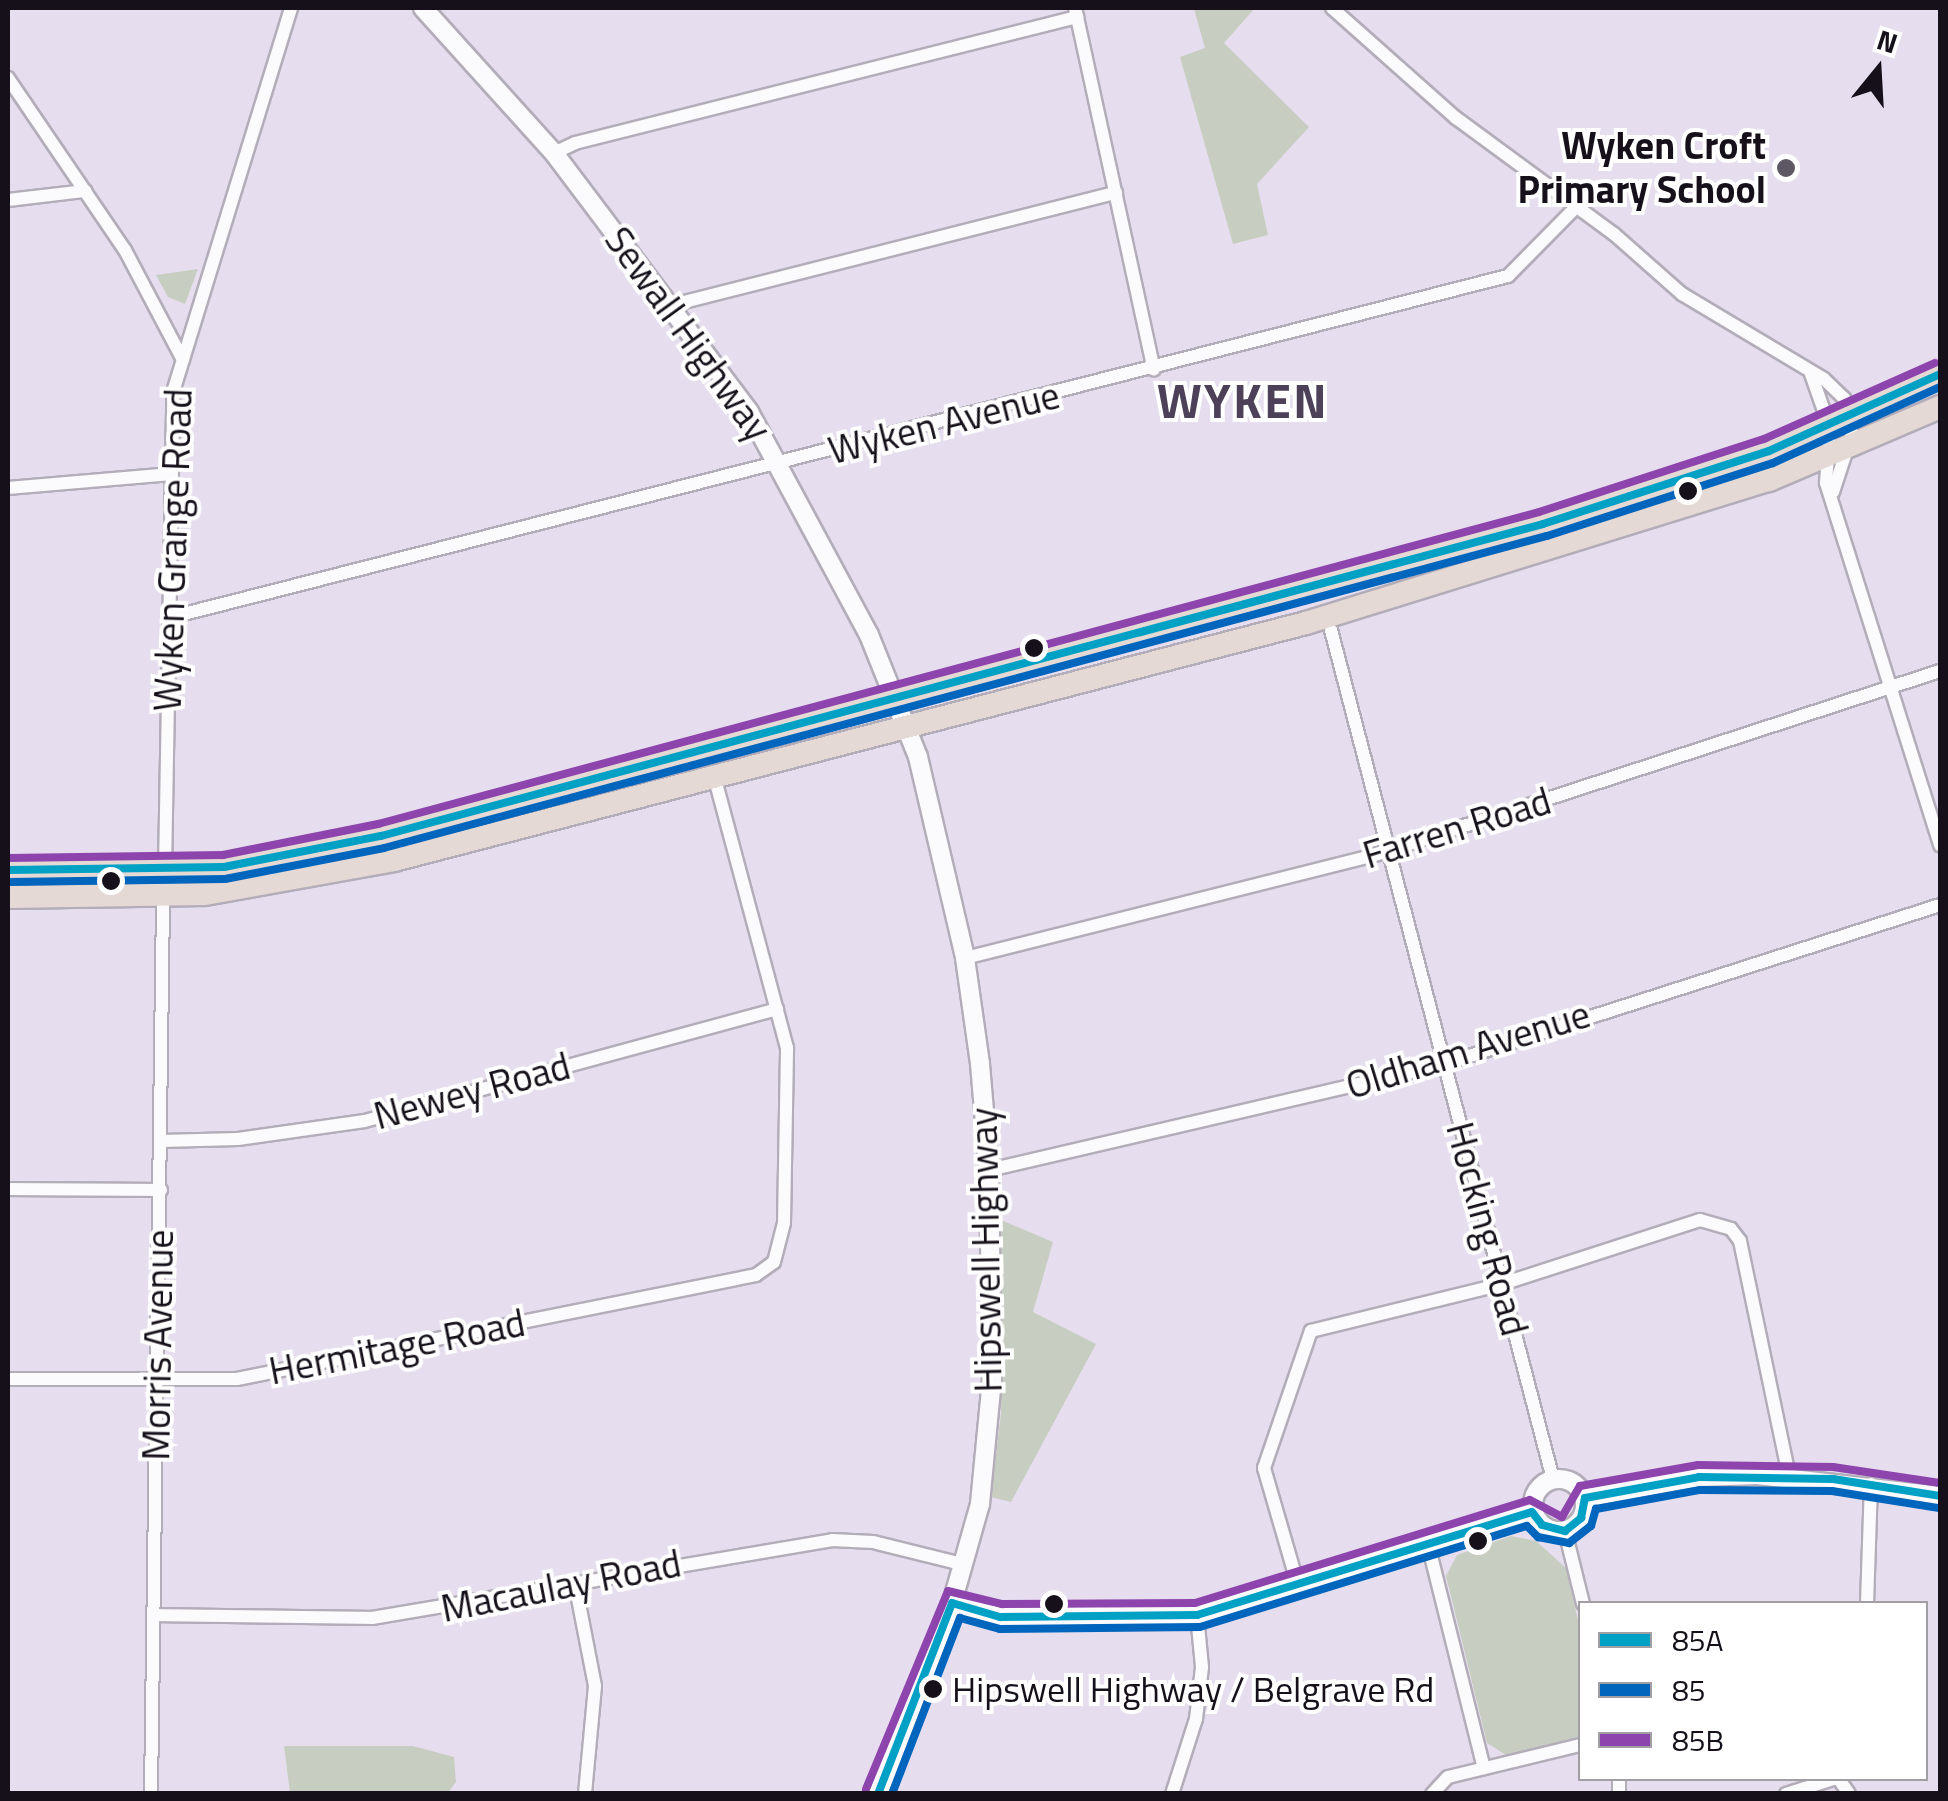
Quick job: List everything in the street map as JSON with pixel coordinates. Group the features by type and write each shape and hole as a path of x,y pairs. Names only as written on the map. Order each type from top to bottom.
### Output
{"highway":[{"path":"8,870 165,870 282,858 372,838 1321,587 1677,483 1830,428 1940,374"},
{"path":"8,897 162,896 326,876 907,723 1330,623 1838,452 1940,407"},
{"path":"1321,587 1330,623"}],"street":[{"name":"Wyken Grange Road","path":"165,870 172,402 291,8"},
{"name":"Sewall Highway","path":"424,8 554,154 672,305 780,464 897,697"},
{"path":"1332,8 1456,118 1577,206 1690,300 1844,398 1852,418 1826,483 1833,492 1940,845"},
{"path":"554,154 575,143 1076,12 1154,370"},
{"path":"8,78 126,250 183,360"},
{"path":"8,200 85,191"},
{"path":"672,305 1116,192"},
{"name":"Wyken Avenue","path":"168,618 1154,370 1508,276 1577,206"},
{"path":"1811,374 1838,452 1833,492"},
{"path":"8,488 171,474"},
{"name":"Hocking Road","path":"1330,623 1553,1479"},
{"name":"Farren Road","path":"966,958 1390,851 1940,672"},
{"name":"Hipswell Highway","path":"878,1794 952,1602 980,1504 992,1379 990,1170 966,958 907,723 897,697"},
{"path":"714,776 777,1009"},
{"name":"Morris Avenue","path":"150,1794 162,896"},
{"name":"Oldham Avenue","path":"990,1170 1444,1064 1940,905"},
{"name":"Newey Road","path":"161,1141 238,1139 364,1121 777,1009"},
{"name":"Hermitage Road","path":"8,1380 156,1381 274,1372 756,1275 775,1258 784,1222 788,1068 777,1009"},
{"path":"8,1188 161,1190"},
{"path":"1298,1585 1264,1468 1311,1331 1502,1284 1700,1220 1731,1229 1740,1241 1789,1476"},
{"path":"1585,1498 1698,1477 1789,1476 1940,1496"},
{"path":"1553,1479 1576,1484 1585,1498 1581,1518 1564,1531 1542,1525 1532,1512 1535,1493 1553,1479"},
{"path":"1866,1601 1871,1484"},
{"path":"952,1602 1000,1617 1197,1615 1532,1512"},
{"path":"1564,1531 1582,1601"},
{"name":"Macaulay Road","path":"155,1615 372,1618 832,1540 873,1542 962,1564"},
{"path":"1428,1544 1484,1768"},
{"path":"575,1583 596,1686 585,1794"},
{"path":"1172,1794 1196,1719 1202,1667 1197,1615"},
{"path":"1432,1794 1443,1779 1578,1745"},
{"path":"1786,1794 1827,1781"}],"shaded area":[{"path":"1255,8 1224,43 1309,127 1257,184 1268,235 1233,244 1180,57 1205,48 1194,9"},
{"path":"198,269 185,304 168,297 156,275"},
{"path":"1001,1220 1053,1242 1033,1312 1096,1344 1011,1502 991,1497 1001,1413"},
{"path":"1511,1536 1536,1541 1566,1568 1578,1620 1578,1737 1506,1755 1487,1743 1446,1576 1457,1555"},
{"path":"284,1746 413,1746 454,1757 456,1782 448,1793 290,1793"}],"transit line":[{"name":"85B","path":"8,858 223,855 378,824 1539,512 1764,439 1935,363"},
{"name":"85A","path":"8,870 224,867 381,836 1543,524 1769,451 1940,374"},
{"name":"85","path":"8,882 225,879 384,848 1547,536 1773,463 1940,387"},
{"name":"85B","path":"866,1789 948,1591 1002,1604 1195,1603 1530,1500 1562,1517 1580,1486 1698,1465 1833,1467 1940,1483"},
{"name":"85A","path":"878,1794 952,1603 1000,1617 1197,1615 1532,1512 1542,1525 1565,1531 1581,1518 1585,1498 1699,1477 1833,1479 1940,1496"},
{"name":"85","path":"892,1794 960,1618 1000,1629 1200,1627 1527,1526 1538,1537 1569,1543 1591,1526 1596,1509 1700,1490 1832,1491 1938,1508"}],"place":[{"name":"Wyken Croft Primary School","path":"1786,168"},
{"name":"Hipswell Highway / Belgrave Rd","path":"933,1689"}],"district":[{"name":"WYKEN","path":"1243,401"}]}
